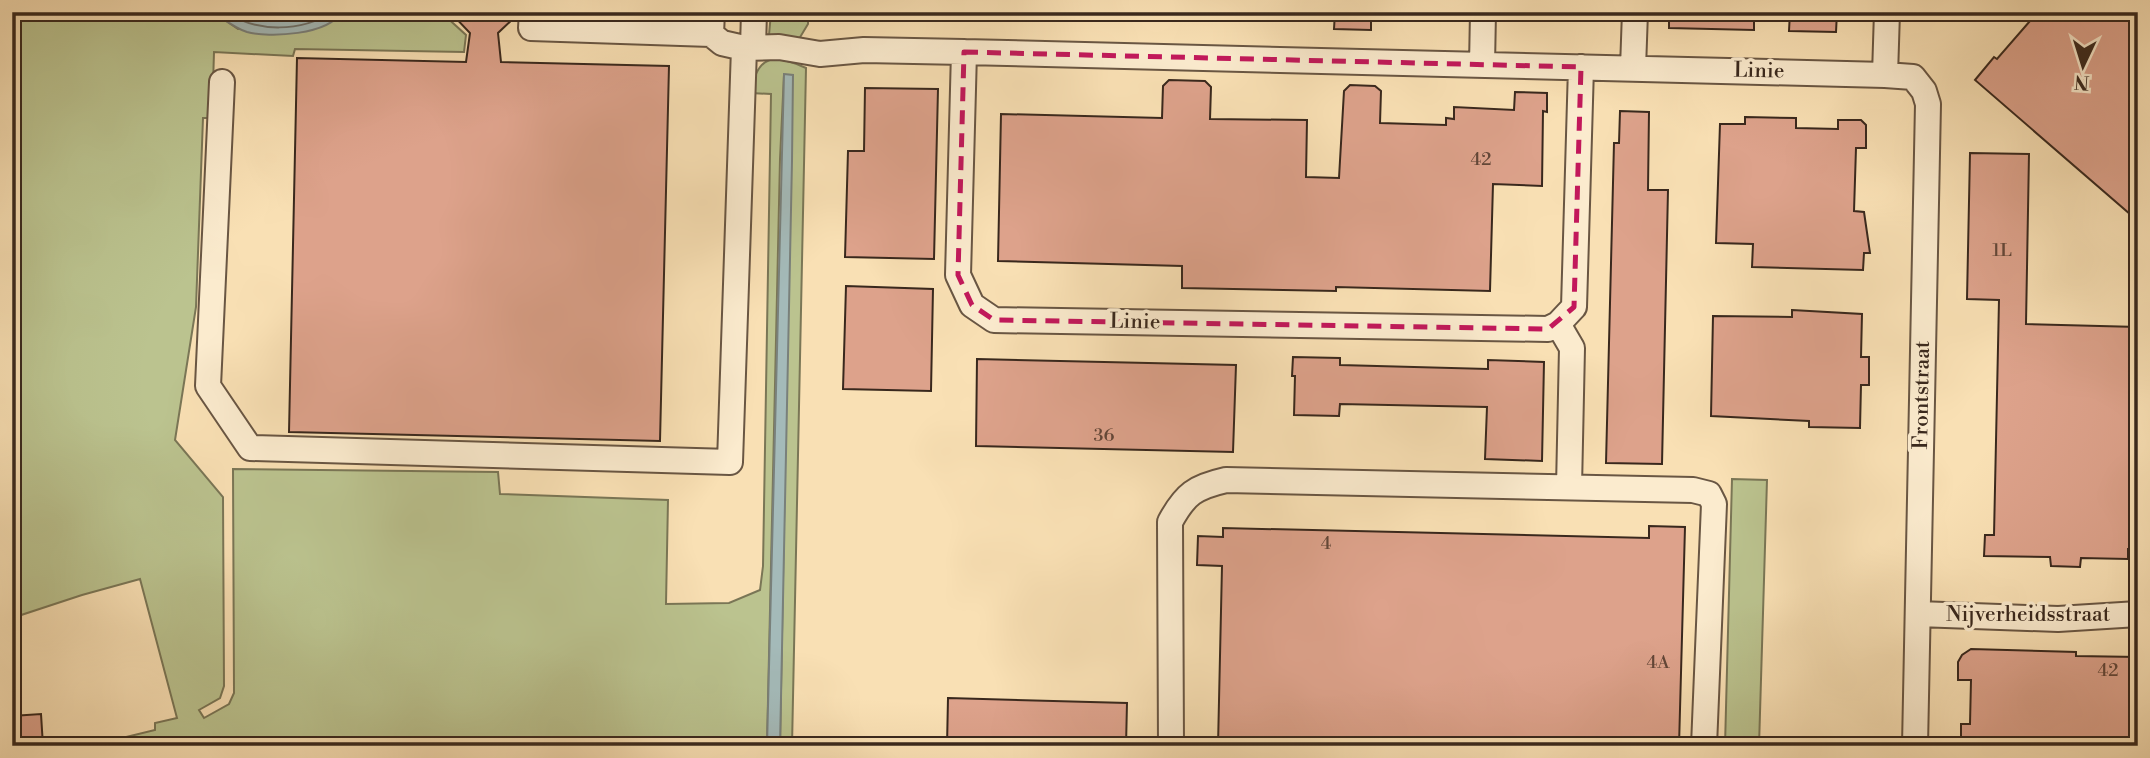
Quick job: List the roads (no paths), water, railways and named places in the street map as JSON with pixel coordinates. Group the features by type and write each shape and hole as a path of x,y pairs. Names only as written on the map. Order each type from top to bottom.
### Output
{"street":[{"path":"532,12 531,28 712,23 722,43 748,47"},
{"path":"222,82 208,386 250,448 730,462 748,47 754,12"},
{"path":"1482,65 1483,12"},
{"path":"1633,68 1635,12"},
{"path":"1885,75 1887,12"},
{"name":"Linie","path":"748,47 779,47 820,54 864,50 1885,75"},
{"name":"Linie","path":"964,52 958,275 972,305 993,320 1548,329 1558,324"},
{"path":"1569,487 1572,348 1558,324 1574,307 1581,67"},
{"name":"Frontstraat","path":"1885,75 1913,77 1924,91 1928,104 1915,746"},
{"path":"1171,746 1170,522 1182,500 1203,485 1226,480 1693,490 1709,494 1714,504 1704,746"},
{"name":"Nijverheidsstraat","path":"1918,614 2058,619 2138,614"}],"water":[{"path":"213,12 341,12 334,20 312,30 269,35 242,30"},
{"path":"784,74 793,75 780,746 767,746"}]}
